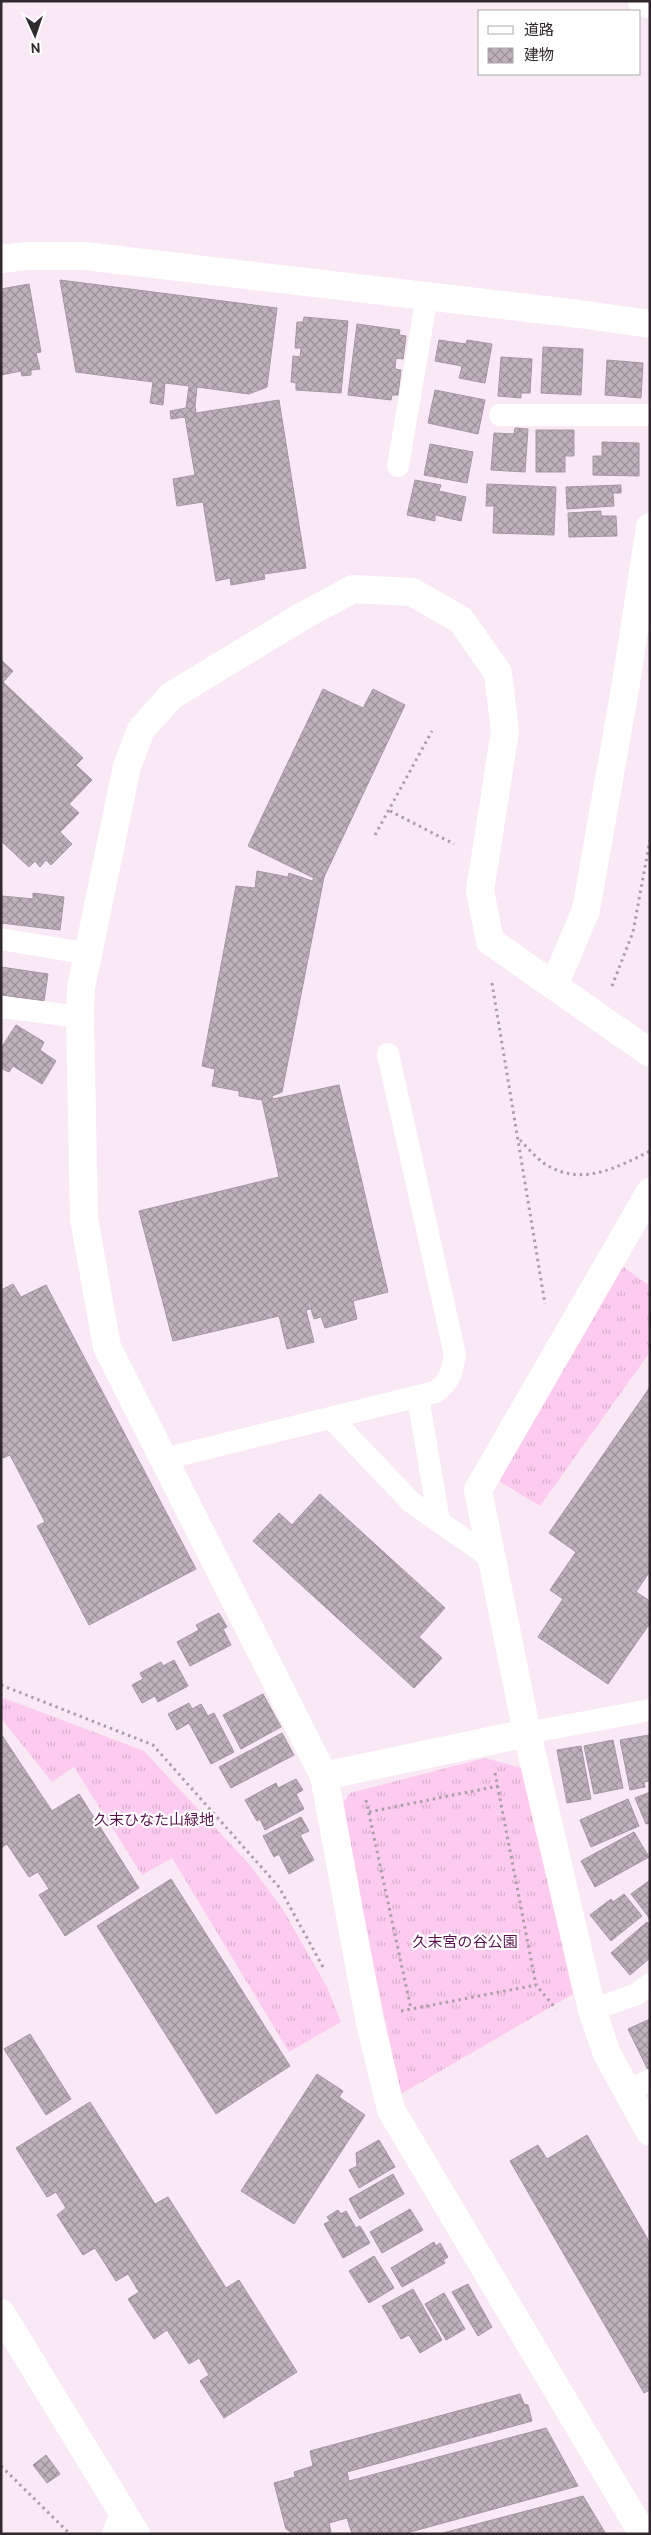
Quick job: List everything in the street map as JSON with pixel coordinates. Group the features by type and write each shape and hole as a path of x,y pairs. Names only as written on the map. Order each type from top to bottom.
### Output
{"street":[{"path":"642,1 650,4"},
{"path":"1,259 27,256 85,256 650,324"},
{"path":"554,986 586,910 626,683 650,527"},
{"path":"644,2534 391,2110 369,2018 324,1776 107,1347 84,1219 81,988 127,766 142,730 171,696 301,617 353,589 412,592 461,620 498,673 505,731 480,890 490,941 600,1016 650,1053"},
{"path":"650,1192 478,1490 490,1558 527,1733 592,2010 607,2054 639,2086 650,2132"},
{"path":"324,1776 527,1733"},
{"path":"1,2313 118,2522 136,2534"}],"lane":[{"path":"398,466 428,296"},
{"path":"500,414 650,415"},
{"path":"1,939 89,954"},
{"path":"1,1007 80,1017"},
{"path":"164,1459 418,1397 435,1392 447,1384 453,1371 455,1355 388,1054"},
{"path":"418,1397 439,1521"},
{"path":"332,1419 411,1502 490,1558"},
{"path":"527,1733 650,1710"},
{"path":"592,2010 637,1994 650,1984"}],"path":[{"path":"375,835 390,811 432,731"},
{"path":"390,811 462,848"},
{"path":"600,1016 633,932 650,840"},
{"path":"491,980 547,1313"},
{"path":"519,1140 545,1164 573,1176 603,1173 650,1151"},
{"path":"1,1685 153,1745 279,1887 324,1968"},
{"path":"489,1741 536,1985 557,2011"},
{"path":"360,1769 411,2009"},
{"path":"369,1812 498,1786"},
{"path":"369,2018 536,1985"},
{"path":"1,2466 70,2534"}],"green space":[{"path":"622,1266 650,1286 650,1352 540,1506 489,1475"},
{"name":"久末ひなた山緑地","path":"1,1697 144,1751 249,1864 282,1908 327,1987 341,2022 289,2052 172,1858 142,1875 74,1767 52,1782 1,1718"},
{"name":"久末宮の谷公園","path":"485,1758 522,1768 573,1994 401,2094 340,1808 350,1793"}],"building":[{"path":"60,280 277,308 267,387 249,394 197,387 195,406 196,413 279,400 306,568 264,574 265,579 231,585 230,578 216,581 203,502 177,506 173,479 195,475 185,417 171,419 170,411 186,408 189,386 165,383 163,405 150,403 153,382 76,372"},
{"path":"29,284 41,352 36,353 40,369 31,370 31,375 22,376 21,371 1,375 1,289"},
{"path":"304,317 348,321 341,393 296,390 296,383 291,382 293,356 300,357 301,348 295,348 297,322 303,322"},
{"path":"357,324 400,330 399,335 406,336 403,359 396,358 395,369 401,370 398,395 392,395 391,400 348,395"},
{"path":"439,340 466,344 467,340 492,344 485,383 459,378 462,366 435,361"},
{"path":"543,347 583,349 581,395 541,393"},
{"path":"501,357 532,359 530,393 521,393 521,398 498,396"},
{"path":"607,360 643,363 641,398 605,395"},
{"path":"435,390 485,400 478,434 428,423"},
{"path":"515,428 528,429 525,472 491,470 494,433 514,434"},
{"path":"536,430 574,430 574,456 565,456 565,472 536,472"},
{"path":"602,442 639,443 639,476 593,475 593,456 602,456"},
{"path":"430,444 473,452 467,483 424,475"},
{"path":"415,480 441,485 439,491 466,497 461,521 435,515 435,521 407,515"},
{"path":"487,484 556,487 554,535 493,533 494,506 486,506"},
{"path":"621,485 621,493 613,493 614,506 567,509 566,487"},
{"path":"601,511 601,516 616,516 617,536 569,537 568,513"},
{"path":"1,660 13,671 3,682 83,758 76,765 92,780 69,804 79,813 60,832 72,844 51,865 46,860 40,867 35,861 29,867 1,841"},
{"path":"323,689 363,708 373,689 405,705 324,877 282,1092 272,1096 273,1099 339,1085 388,1292 353,1301 357,1319 325,1328 321,1317 314,1319 311,1309 306,1310 314,1342 287,1349 279,1316 173,1341 139,1211 279,1177 262,1100 239,1096 239,1091 212,1086 215,1069 202,1066 236,886 255,888 257,871 288,877 289,873 312,881 314,878 248,846"},
{"path":"33,893 64,897 60,930 1,923 2,896 33,899"},
{"path":"1,967 48,974 44,1001 1,995"},
{"path":"16,1025 44,1042 40,1050 56,1061 42,1084 13,1066 9,1072 1,1068 1,1048"},
{"path":"13,1284 21,1297 46,1285 196,1569 89,1625 37,1526 45,1522 10,1455 3,1458 1,1455 1,1290"},
{"path":"650,1387 650,1571 636,1592 650,1601 650,1623 608,1684 538,1637 563,1599 550,1590 576,1552 549,1533"},
{"path":"320,1494 445,1608 419,1637 442,1658 414,1688 253,1541 279,1513 292,1525"},
{"path":"219,1613 227,1627 223,1629 231,1645 190,1666 177,1642 199,1630 196,1625"},
{"path":"174,1660 188,1686 158,1702 155,1696 142,1703 132,1685 143,1679 140,1673 161,1662 163,1666"},
{"path":"263,1694 281,1727 241,1749 223,1715"},
{"path":"189,1703 192,1709 201,1704 208,1716 214,1713 234,1752 211,1764 189,1723 177,1730 168,1714"},
{"path":"282,1733 294,1755 231,1788 219,1767"},
{"path":"1,1734 52,1811 79,1794 139,1888 65,1936 39,1895 49,1889 38,1872 29,1877 7,1844 1,1848"},
{"path":"649,1735 650,1781 644,1782 645,1787 630,1790 620,1740"},
{"path":"613,1740 623,1788 594,1794 584,1746"},
{"path":"581,1746 591,1799 567,1803 557,1750"},
{"path":"296,1779 303,1790 296,1794 304,1809 265,1830 260,1819 257,1821 245,1800 276,1783 278,1788"},
{"path":"650,1792 650,1823 646,1824 635,1798"},
{"path":"628,1799 639,1826 591,1847 580,1820"},
{"path":"301,1817 309,1831 300,1835 314,1860 289,1874 279,1854 274,1857 263,1836"},
{"path":"634,1832 649,1857 595,1887 581,1861"},
{"path":"171,1879 290,2066 216,2114 97,1926"},
{"path":"650,1880 650,1919 631,1894"},
{"path":"624,1894 642,1916 611,1941 590,1915 611,1899 613,1902"},
{"path":"647,1922 650,1925 650,1958 630,1975 611,1953"},
{"path":"650,2019 650,2069 648,2070 628,2029"},
{"path":"30,2034 71,2099 46,2115 4,2049"},
{"path":"317,2074 343,2091 339,2097 365,2115 294,2224 241,2191"},
{"path":"90,2102 155,2204 168,2197 226,2288 239,2280 297,2372 224,2418 200,2381 209,2375 199,2358 189,2364 167,2330 154,2339 128,2299 139,2292 128,2274 116,2281 95,2248 83,2255 57,2215 66,2208 56,2192 47,2197 16,2148"},
{"path":"587,2135 650,2243 650,2390 644,2393 510,2161 538,2145 547,2159"},
{"path":"379,2140 395,2167 359,2188 349,2170 357,2166 356,2153"},
{"path":"393,2174 404,2194 360,2219 349,2199"},
{"path":"410,2209 423,2230 382,2253 370,2232"},
{"path":"338,2210 341,2214 346,2211 356,2228 360,2226 370,2243 343,2258 324,2224 330,2221 327,2217"},
{"path":"434,2242 436,2246 440,2243 448,2257 443,2260 445,2263 402,2287 391,2268"},
{"path":"374,2256 394,2288 369,2303 349,2271"},
{"path":"468,2284 492,2327 478,2336 452,2292"},
{"path":"413,2289 442,2340 420,2353 409,2335 401,2339 382,2306"},
{"path":"444,2293 465,2329 446,2340 425,2304"},
{"path":"520,2394 524,2404 528,2405 532,2421 347,2472 349,2481 546,2428 578,2486 403,2534 352,2534 347,2518 329,2523 331,2532 323,2534 294,2534 286,2529 274,2483 295,2477 294,2472 313,2466 310,2451"},
{"path":"46,2455 60,2474 47,2483 33,2465"},
{"path":"583,2496 606,2534 439,2534"}]}
